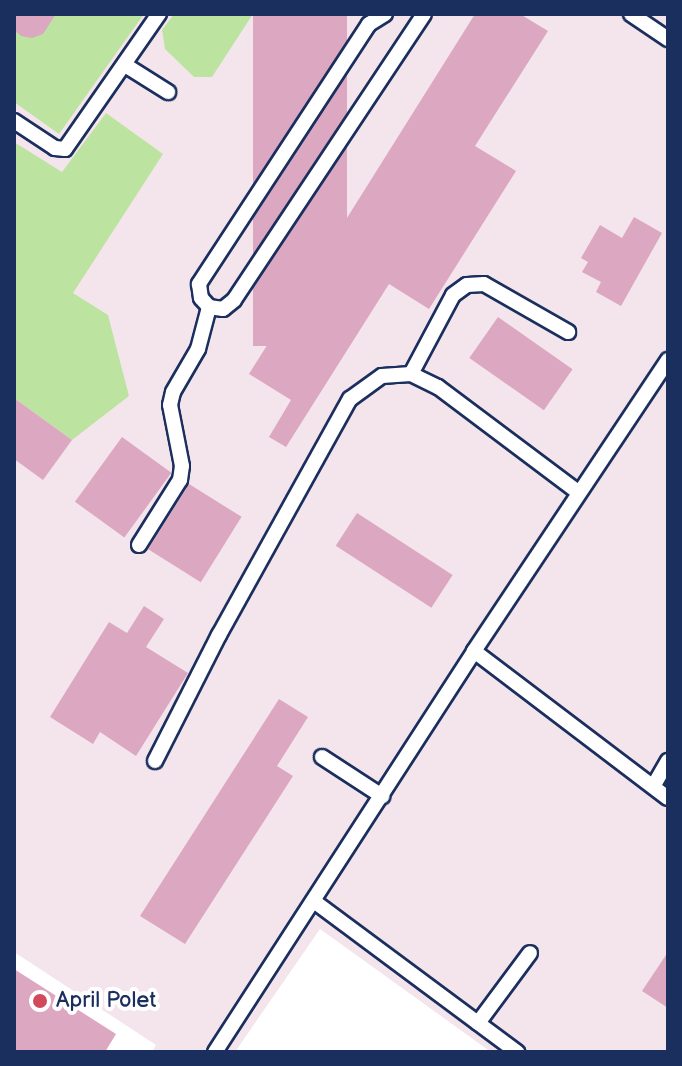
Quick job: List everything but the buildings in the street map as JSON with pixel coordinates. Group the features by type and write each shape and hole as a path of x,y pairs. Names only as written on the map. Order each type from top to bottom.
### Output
{"lane":[{"path":"14,121 55,148 65,149 159,14"},
{"path":"385,14 369,24 199,284 201,298 209,307 223,309 234,300 424,14"},
{"path":"631,14 668,39"},
{"path":"125,65 168,92"},
{"path":"411,374 453,295 467,285 484,284 568,332"},
{"path":"139,545 180,480 182,466 170,405 173,392 198,349 209,307"},
{"path":"215,1052 315,902 474,651 668,360"},
{"path":"155,761 219,635 350,399 382,376 411,374 438,387 579,493"},
{"path":"474,651 668,798"},
{"path":"322,757 382,796"},
{"path":"654,785 668,761"},
{"path":"315,902 517,1052"},
{"path":"478,1023 530,953"}],"shaded area":[{"path":"14,14 668,14 668,1052 491,1052 320,929 235,1052 152,1052 156,1045 14,952"}],"green space":[{"path":"14,14 144,14 59,134 14,102"},
{"path":"174,14 253,14 212,77 194,77 165,49 162,30"},
{"path":"106,113 163,154 73,293 108,315 129,396 72,440 14,398 14,142 62,172"}],"place":[{"name":"April Polet","path":"40,1001"}]}
